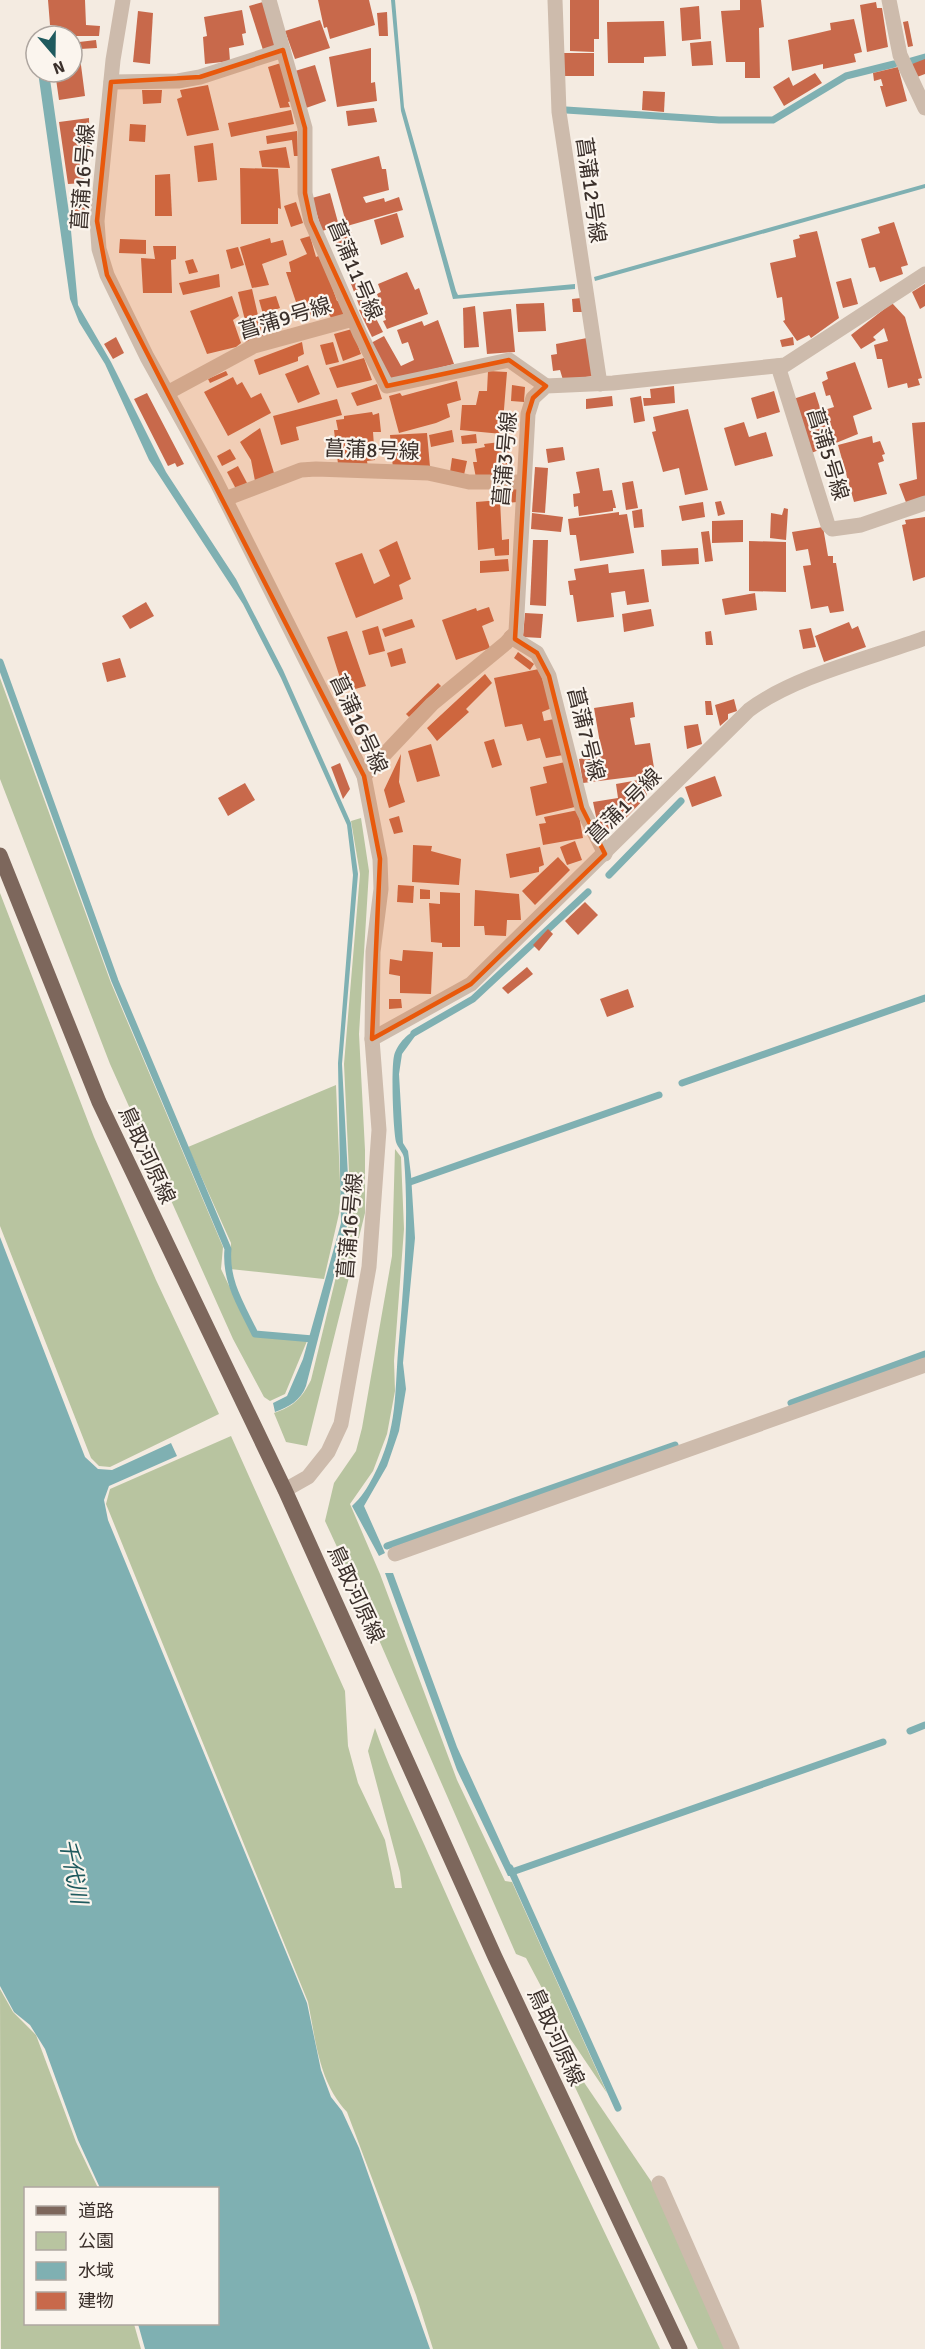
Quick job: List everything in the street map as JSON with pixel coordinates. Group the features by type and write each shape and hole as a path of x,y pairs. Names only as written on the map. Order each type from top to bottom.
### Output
{"main road":[{"name":"鳥取河原線","path":"0,855 99,1102 285,1490 495,1957 680,2349"}],"street":[{"name":"菖蒲16号線","path":"123,0 111,82 97,221 99,249 106,275 225,500 364,776 380,860 381,889 374,952 372,1039 379,1130 369,1267 341,1424 328,1452 308,1477 285,1490"},
{"name":"菖蒲11号線","path":"269,0 305,128 305,193 311,221 353,319 387,386 509,360 546,386"},
{"name":"菖蒲12号線","path":"555,0 559,112 600,384"},
{"path":"889,0 900,55 925,108"},
{"path":"111,82 178,81 200,77 283,50"},
{"path":"546,386 600,384 785,365 925,274"},
{"name":"菖蒲9号線","path":"167,393 254,346 353,319"},
{"name":"菖蒲5号線","path":"778,366 828,525 832,529 861,525 925,503"},
{"name":"菖蒲3号線","path":"511,637 516,632 522,482 528,414 533,398 546,386"},
{"name":"菖蒲8号線","path":"225,500 301,470 316,469 428,473 469,482 522,482"},
{"path":"364,776 432,704 511,637"},
{"name":"菖蒲7号線","path":"511,637 537,653 549,676 582,808 605,854"},
{"name":"菖蒲1号線","path":"372,1039 471,984 764,699 790,686 925,638"},
{"path":"395,1554 925,1365"},
{"path":"659,2183 732,2349"}],"highlighted area":[{"path":"283,50 305,128 305,193 311,221 387,386 509,360 546,386 533,398 528,414 515,639 537,653 549,676 582,808 605,854 471,984 372,1039 380,859 364,776 107,275 97,221 111,82 200,77"}],"green space":[{"path":"0,678 111,983 223,1247 221,1269 253,1336 307,1341 285,1394 270,1401 264,1397 233,1339 110,1064 0,779"},
{"path":"361,818 369,871 359,1034 365,1150 365,1213 307,1446 286,1442 274,1413 287,1408 296,1401 311,1380 351,1215 344,1064 360,874 351,821"},
{"path":"0,893 94,1137 156,1280 219,1414 110,1467 99,1466 91,1458 0,1226"},
{"path":"336,1085 341,1205 324,1279 230,1269 231,1243 188,1147"},
{"path":"395,1149 401,1157 404,1229 394,1361 395,1391 387,1434 373,1471 350,1504 380,1574 457,1780 505,1881 512,1882 607,2093 563,2028 526,1958 516,1954 325,1521 334,1483 356,1451 362,1428 392,1256"},
{"path":"231,1436 345,1691 348,1746 358,1783 385,1840 395,1888 402,1888 400,1872 368,1751 375,1728 396,1782 462,1930 660,2349 433,2349 416,2295 347,2112 324,2075 308,2002 106,1504 110,1489"},
{"path":"0,1989 13,2012 36,2035 76,2142 98,2187 24,2187 24,2325 134,2325 141,2349 1,2349"},
{"path":"556,2041 657,2190 729,2349 698,2349 567,2070"}],"water":[{"path":"391,0 395,0 404,107 458,295 575,284 575,289 453,299 401,111"},
{"path":"40,84 51,84 70,220 78,305 111,362 166,472 236,579 283,670 351,823 358,874 342,1064 350,1214 306,1386 294,1402 275,1412 273,1403 287,1396 303,1359 341,1223 338,1063 353,875 347,825 281,678 243,604 149,460 105,364 79,322 70,299"},
{"path":"925,184 925,188 595,281 594,277"},
{"path":"421,1028 402,1054 399,1074 403,1143 408,1151 415,1238 403,1363 406,1389 399,1431 387,1466 364,1506 385,1553 379,1556 352,1506 366,1489 381,1459 394,1410 404,1272 406,1204 404,1158 395,1135 393,1063 401,1043 412,1032"},
{"name":"千代川","path":"0,1237 85,1457 98,1469 112,1470 171,1443 177,1456 109,1486 104,1500 108,1520 307,2003 321,2070 331,2097 342,2111 359,2148 430,2349 145,2349 138,2325 219,2325 219,2187 100,2187 78,2140 45,2049 30,2025 14,2012 0,1986"},
{"path":"385,1573 393,1573 457,1747 516,1876 508,1876 457,1770"}],"building":[{"path":"48,0 85,0 86,25 100,26 99,36 84,36 84,24 50,24"},
{"path":"318,0 369,0 375,25 330,39 327,27 324,28"},
{"path":"570,0 599,0 599,39 594,39 594,52 570,51"},
{"path":"740,0 761,0 764,27 759,28 760,78 745,78 745,62 726,62 721,11 740,10"},
{"path":"263,2 276,46 263,50 249,6"},
{"path":"876,2 877,8 882,8 888,47 867,52 860,5"},
{"path":"699,6 701,39 682,41 680,8"},
{"path":"242,10 246,33 242,34 244,45 229,48 230,61 205,64 203,37 207,36 204,17"},
{"path":"138,11 153,13 150,64 133,62"},
{"path":"387,12 388,36 379,36 377,13"},
{"path":"854,19 862,52 854,54 856,62 823,69 823,64 792,71 788,40 831,30 830,23"},
{"path":"320,20 330,48 295,59 285,31"},
{"path":"664,21 666,56 644,57 644,63 608,63 607,22"},
{"path":"908,21 913,46 908,47 903,22"},
{"path":"96,40 97,48 84,49 84,41"},
{"path":"711,41 713,65 692,66 690,43"},
{"path":"371,48 371,83 375,82 377,101 337,107 329,57"},
{"path":"564,53 594,53 594,76 563,76"},
{"path":"925,59 925,74 917,77 912,64"},
{"path":"281,63 292,101 288,102 290,107 280,108 268,67"},
{"path":"315,65 326,101 306,108 295,71"},
{"path":"898,67 907,101 886,107 880,86 883,86 881,79 874,81 873,73"},
{"path":"815,73 822,83 784,106 773,87 789,77 793,86"},
{"path":"57,84 83,84 85,96 59,100"},
{"path":"208,85 219,130 187,136 177,99 182,97 180,90"},
{"path":"142,90 162,90 161,103 143,104"},
{"path":"643,91 665,92 664,112 642,110"},
{"path":"374,108 377,122 348,126 346,111"},
{"path":"291,110 294,124 231,137 228,123"},
{"path":"89,118 90,162 83,162 84,183 68,184 59,122"},
{"path":"130,124 146,125 145,142 129,141"},
{"path":"297,131 298,156 294,156 292,140 267,144 266,136"},
{"path":"213,143 217,180 198,182 194,146"},
{"path":"286,147 290,168 262,167 259,151"},
{"path":"379,156 382,169 386,169 389,190 363,197 366,203 384,198 385,202 399,197 403,210 347,226 331,169"},
{"path":"240,168 278,169 281,209 278,208 278,224 241,224"},
{"path":"170,174 172,216 155,216 155,175"},
{"path":"83,192 86,220 74,221 70,194"},
{"path":"330,193 339,226 322,231 312,198"},
{"path":"296,202 303,223 291,227 284,206"},
{"path":"397,213 404,237 381,245 374,220"},
{"path":"894,222 908,265 901,267 903,274 880,282 875,267 869,268 861,239 880,233 878,227"},
{"path":"350,228 354,241 335,248 331,234"},
{"path":"817,231 839,318 811,338 809,335 797,341 783,321 785,320 782,297 777,298 770,263 796,257 793,240 800,238 799,235"},
{"path":"310,236 316,257 321,255 337,301 341,301 344,315 331,318 327,310 301,317 286,272 291,272 289,262 307,254 300,239"},
{"path":"270,238 271,243 283,240 287,255 262,264 269,285 252,288 240,247"},
{"path":"120,239 146,240 146,254 119,253"},
{"path":"153,246 176,246 176,259 171,260 172,293 143,293 141,258 155,259"},
{"path":"238,247 244,265 231,269 226,250"},
{"path":"345,255 364,306 360,308 341,257"},
{"path":"193,259 198,272 189,274 185,261"},
{"path":"407,272 415,290 419,288 428,314 387,329 377,294 381,292 378,284"},
{"path":"219,274 220,287 183,295 179,283"},
{"path":"851,278 858,304 843,308 836,282"},
{"path":"925,284 925,306 920,309 912,292"},
{"path":"252,289 263,337 246,344 242,325 246,324 238,292"},
{"path":"232,296 239,316 233,320 241,343 236,347 207,354 190,311"},
{"path":"276,296 280,308 263,314 259,300"},
{"path":"581,298 583,312 573,312 572,299"},
{"path":"544,303 546,331 518,332 516,304"},
{"path":"892,303 905,317 922,378 918,379 920,385 908,388 907,383 888,388 882,359 877,359 874,345 888,341 884,328 873,337 876,340 861,349 851,335"},
{"path":"369,305 383,332 372,337 359,310"},
{"path":"475,306 479,347 464,348 463,308"},
{"path":"511,309 515,352 487,354 483,312"},
{"path":"438,320 454,364 391,380 371,343 384,336 401,366 414,360 408,342 402,344 397,330 422,321 424,326"},
{"path":"352,329 361,354 343,361 334,334"},
{"path":"116,337 124,353 113,359 104,344"},
{"path":"793,337 794,345 782,347 780,340"},
{"path":"587,338 593,376 563,380 560,370 553,371 551,355 557,354 556,344"},
{"path":"302,342 304,354 298,357 298,361 259,375 254,360"},
{"path":"333,342 339,362 326,365 320,345"},
{"path":"364,358 372,380 337,388 329,368"},
{"path":"855,362 872,409 853,416 858,434 809,454 793,399 815,392 821,411 834,407 830,395 826,396 822,382 828,379 826,372"},
{"path":"308,365 320,394 298,403 285,374"},
{"path":"226,371 228,375 210,383 208,379"},
{"path":"488,371 507,372 502,434 460,430 462,405 476,405 479,391 487,391"},
{"path":"233,377 237,385 242,382 251,398 261,393 271,413 228,436 204,392"},
{"path":"457,381 461,400 447,404 450,417 399,433 389,396 400,393 402,396"},
{"path":"377,384 382,399 357,406 351,393"},
{"path":"512,385 525,387 524,402 511,401"},
{"path":"674,386 675,403 644,406 643,398 651,398 650,389"},
{"path":"774,391 780,412 757,419 751,398"},
{"path":"147,393 184,464 177,467 175,463 168,466 134,399"},
{"path":"612,396 613,406 586,409 586,399"},
{"path":"641,396 645,421 634,423 630,398"},
{"path":"337,399 342,415 296,427 299,440 281,445 273,416"},
{"path":"688,409 708,490 685,495 679,468 663,472 652,432 656,431 653,417"},
{"path":"372,412 373,415 379,413 381,432 373,432 375,460 367,461 368,467 357,468 356,463 338,464 334,430 338,430 336,420 344,419 344,416"},
{"path":"744,422 749,437 766,432 773,456 735,466 724,428"},
{"path":"925,422 925,497 907,505 899,484 917,479 912,423"},
{"path":"260,428 274,473 255,481 251,460 240,442"},
{"path":"452,430 454,442 431,447 429,435"},
{"path":"427,433 430,467 393,469 390,435"},
{"path":"476,434 477,443 462,444 461,436"},
{"path":"872,436 873,443 880,441 885,454 882,455 884,461 878,463 887,494 854,502 838,445"},
{"path":"508,441 512,475 476,478 473,462 477,462 475,449 485,447 484,444"},
{"path":"563,447 565,460 548,463 546,449"},
{"path":"230,449 236,459 222,466 217,456"},
{"path":"452,458 467,461 464,475 450,472"},
{"path":"238,466 247,483 236,489 227,472"},
{"path":"535,467 548,468 545,513 532,512"},
{"path":"599,468 603,491 612,490 616,508 613,508 613,511 579,516 578,506 574,507 573,494 580,493 576,472"},
{"path":"633,481 638,508 626,510 622,483"},
{"path":"504,489 518,489 518,502 504,503"},
{"path":"500,500 502,540 509,539 509,555 495,556 494,548 478,550 476,502"},
{"path":"721,501 725,514 718,516 715,502"},
{"path":"703,502 705,517 682,521 679,506"},
{"path":"784,508 788,509 786,540 770,538 771,513 782,515"},
{"path":"642,509 644,527 634,528 632,511"},
{"path":"619,512 619,515 627,514 634,553 580,561 576,535 570,535 568,519"},
{"path":"532,513 563,517 561,532 531,529"},
{"path":"925,517 925,577 913,581 902,525 906,524 905,520"},
{"path":"743,520 743,542 712,543 712,521"},
{"path":"823,527 828,556 833,556 833,563 836,563 844,611 830,613 828,606 811,609 803,566 811,565 808,549 796,551 792,532"},
{"path":"709,531 713,561 705,562 701,532"},
{"path":"533,540 548,540 546,606 530,605"},
{"path":"397,541 411,579 399,585 403,599 356,618 335,563 362,553 374,584 390,576 379,550"},
{"path":"749,541 786,542 786,592 749,591"},
{"path":"698,548 699,564 662,566 661,550"},
{"path":"508,559 509,571 480,573 480,561"},
{"path":"608,564 609,573 644,569 649,602 627,605 625,591 611,593 614,617 577,622 573,595 570,595 568,581 576,580 574,569"},
{"path":"755,593 757,610 725,615 722,599"},
{"path":"146,602 154,616 130,629 122,616"},
{"path":"489,607 494,621 482,626 490,648 456,660 442,620 476,608 477,611"},
{"path":"651,609 654,626 624,632 622,614"},
{"path":"525,613 543,614 541,638 523,637"},
{"path":"412,619 415,627 385,637 382,629"},
{"path":"849,622 852,629 858,626 866,647 824,662 815,636"},
{"path":"378,626 385,651 369,655 362,631"},
{"path":"811,628 816,647 803,649 799,630"},
{"path":"347,631 366,686 348,691 344,677 340,678 327,637"},
{"path":"711,631 713,645 706,645 705,632"},
{"path":"402,648 406,663 391,667 387,653"},
{"path":"518,652 534,664 530,670 514,658"},
{"path":"120,658 126,677 107,682 102,663"},
{"path":"539,669 552,708 542,712 544,721 554,719 563,755 546,758 540,738 527,741 522,724 505,727 494,678"},
{"path":"485,674 492,683 466,709 469,712 437,741 427,728"},
{"path":"438,683 441,686 409,717 406,714"},
{"path":"734,699 737,711 728,714 728,719 720,726 715,705"},
{"path":"705,701 711,701 713,715 706,715"},
{"path":"633,702 635,717 630,718 635,745 650,743 655,774 583,783 579,759 602,755 594,708"},
{"path":"698,724 702,744 687,749 684,726"},
{"path":"494,739 502,765 492,768 484,742"},
{"path":"431,744 440,776 417,782 408,751"},
{"path":"401,754 399,782 405,802 389,808 384,790"},
{"path":"565,762 575,807 536,816 530,787 547,783 543,767"},
{"path":"340,763 350,789 343,799 331,767"},
{"path":"715,776 722,796 692,807 685,787"},
{"path":"644,779 647,796 623,821 614,822 614,828 599,831 593,802 618,798 616,784"},
{"path":"245,783 255,800 228,816 218,798"},
{"path":"578,810 583,838 543,845 539,824 546,823 544,817"},
{"path":"399,816 403,832 394,834 389,819"},
{"path":"575,841 582,860 567,865 560,847"},
{"path":"413,845 432,846 431,851 461,859 459,885 412,882"},
{"path":"540,847 544,865 539,867 539,872 510,878 506,854"},
{"path":"558,857 570,870 535,905 522,891"},
{"path":"398,885 414,886 413,903 397,902"},
{"path":"420,889 430,890 430,899 420,899"},
{"path":"475,890 519,894 521,920 507,920 506,936 485,935 484,926 474,926"},
{"path":"440,892 460,893 460,947 442,947 442,943 431,942 429,903 440,904"},
{"path":"585,902 598,915 578,935 565,921"},
{"path":"548,929 553,934 539,951 533,945"},
{"path":"403,950 433,952 431,994 400,993 400,976 389,974 390,959 402,961"},
{"path":"527,967 533,974 508,994 502,988"},
{"path":"628,989 634,1007 607,1017 600,999"},
{"path":"389,999 401,999 402,1008 389,1009"}],"waterway":[{"path":"911,61 925,57"},
{"path":"566,110 719,120 773,120 846,76 894,64"},
{"path":"0,662 115,981 228,1249 229,1272 240,1303 255,1334 313,1339"},
{"path":"609,875 681,801"},
{"path":"414,1033 473,999 588,892"},
{"path":"682,1083 925,998"},
{"path":"410,1182 659,1095"},
{"path":"791,1403 925,1354"},
{"path":"387,1546 675,1445"},
{"path":"910,1731 925,1725"},
{"path":"512,1872 883,1742"},
{"path":"510,1868 618,2108"}]}
